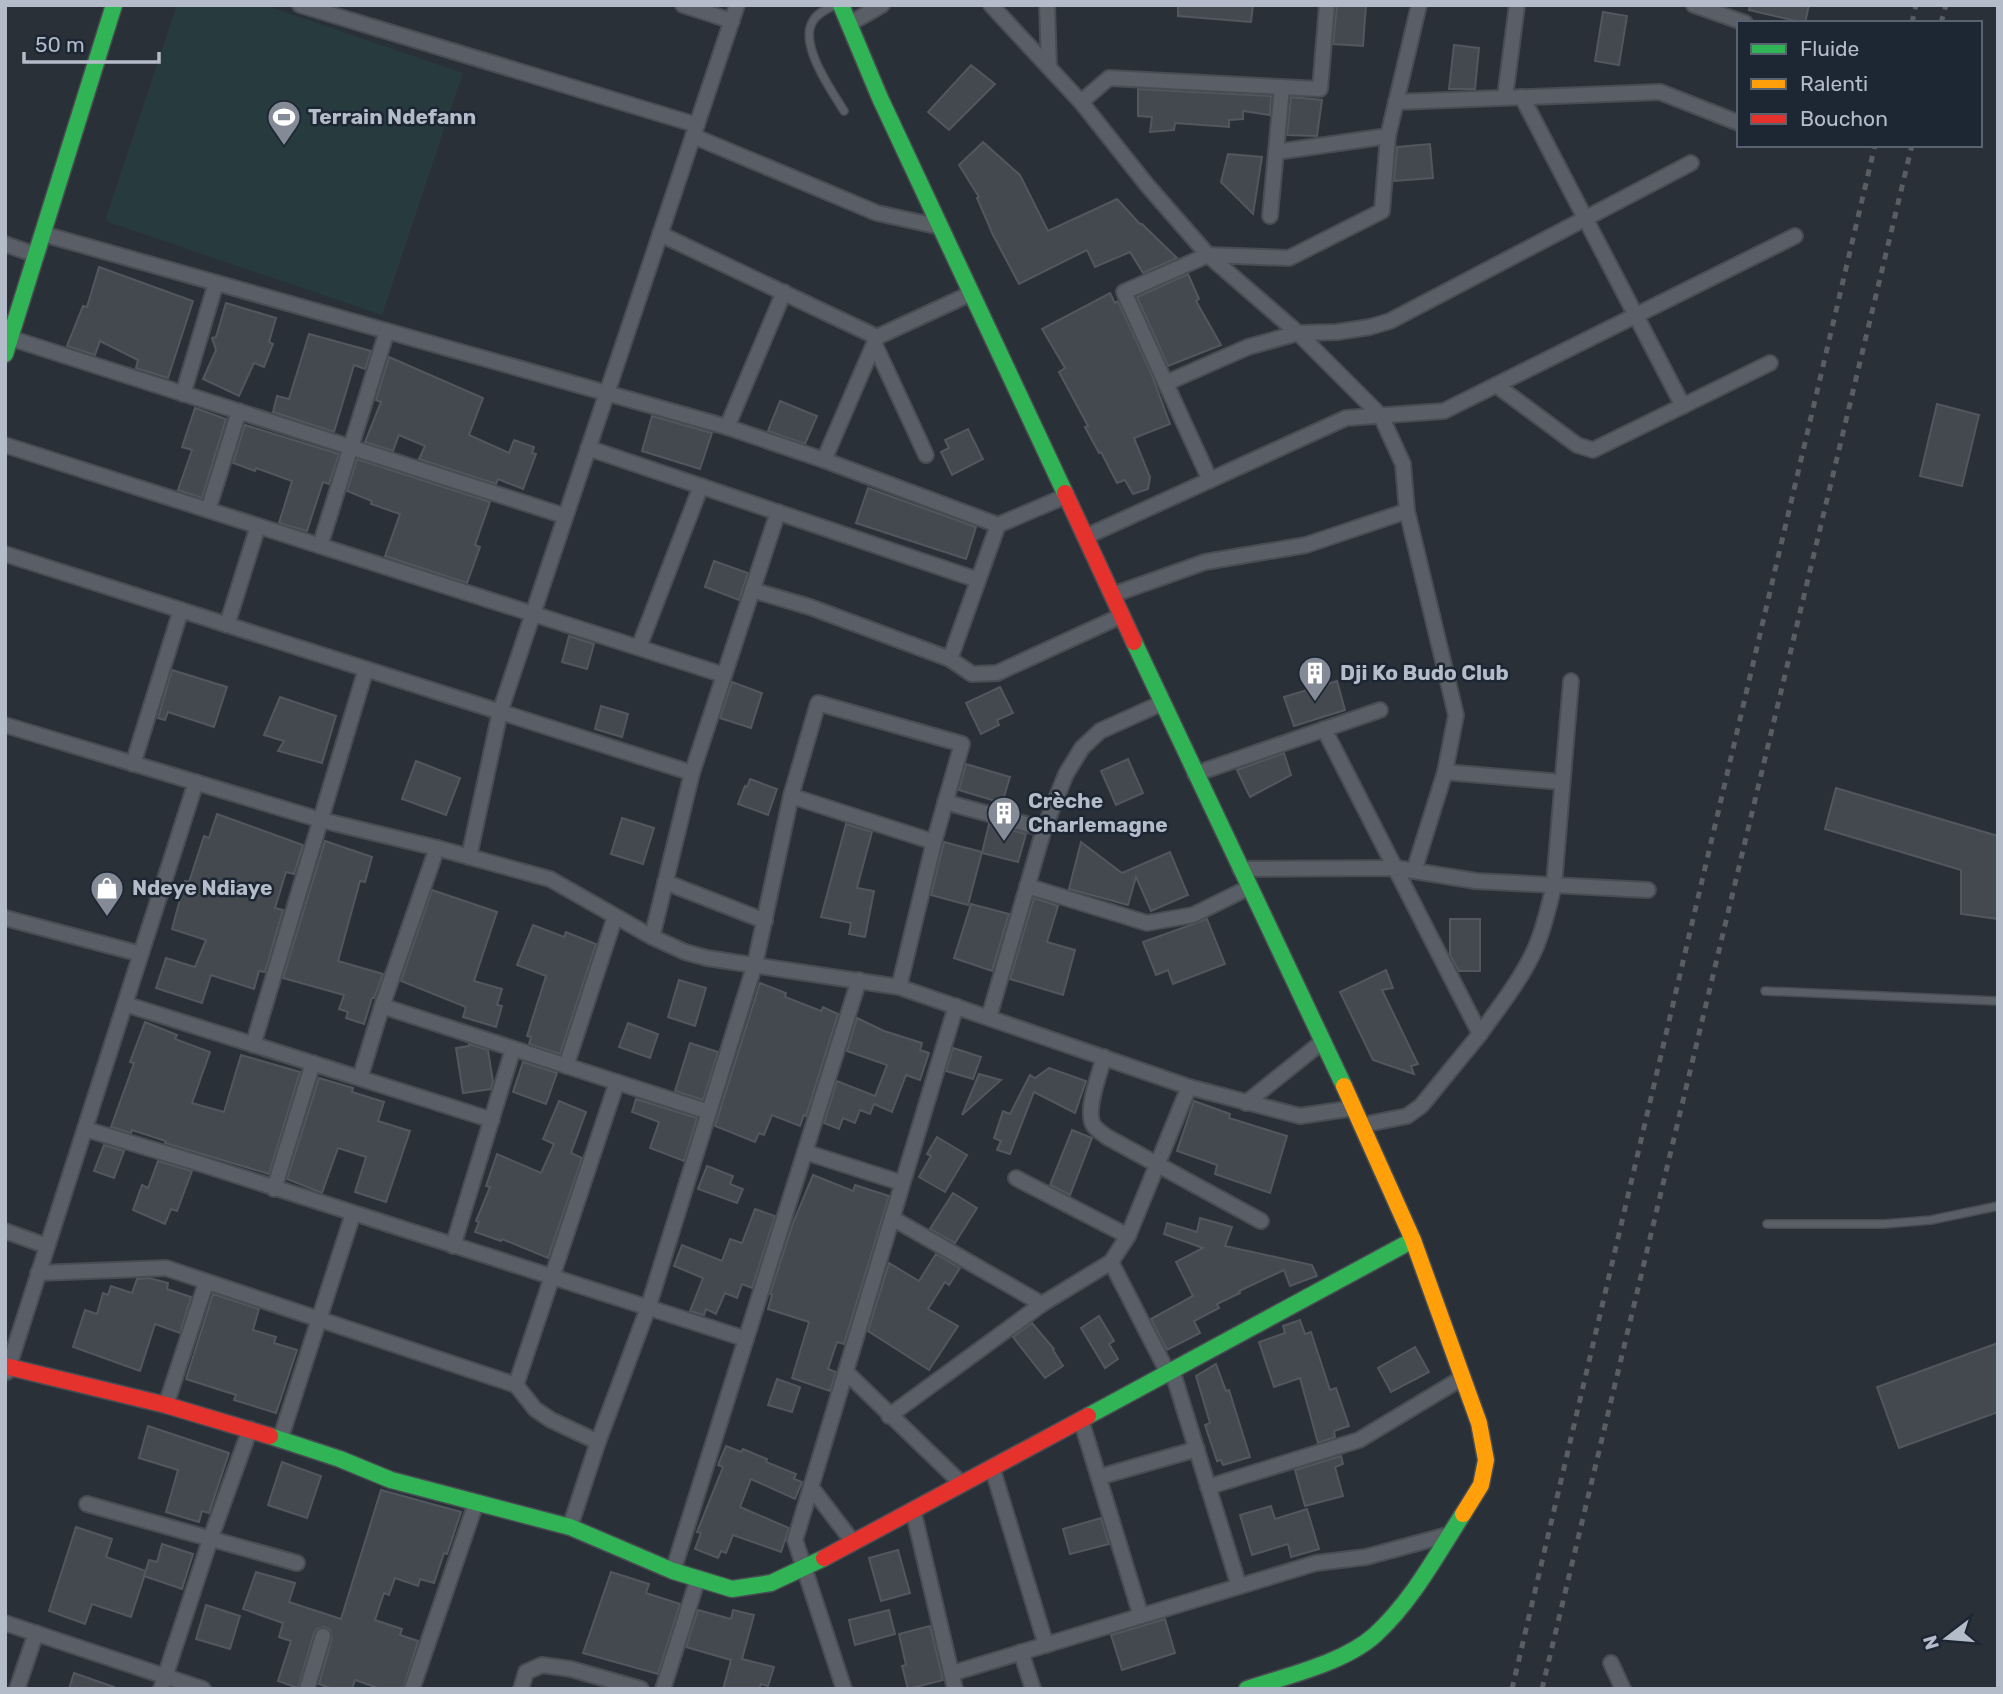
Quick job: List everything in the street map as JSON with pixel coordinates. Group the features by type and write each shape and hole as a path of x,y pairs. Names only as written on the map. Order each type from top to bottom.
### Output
{"street":[{"path":"114,5 8,346 184,394 565,516"},
{"path":"300,5 695,130 877,214 941,228"},
{"path":"683,5 732,20"},
{"path":"469,857 500,712 737,5"},
{"path":"841,5 880,98 1248,888 1362,1125 1413,1240 1479,1423 1486,1460 1481,1485 1416,1588 1374,1636 1351,1651 1247,1689"},
{"path":"849,24 882,5"},
{"path":"991,5 1081,102 1147,185 1208,255 1298,333 1381,416 1404,464 1407,511 1456,715 1445,772 1414,871"},
{"path":"1047,5 1049,66"},
{"path":"1081,102 1109,78 1320,89 1326,5"},
{"path":"1210,480 1124,292 1208,255 1289,258 1382,212 1388,136 1419,5"},
{"path":"1505,97 1517,5"},
{"path":"1694,5 1740,21"},
{"path":"1270,216 1282,87"},
{"path":"1396,102 1660,92 1737,122"},
{"path":"1522,97 1683,406"},
{"path":"1276,152 1388,136"},
{"path":"1166,383 1248,347 1298,333 1370,327 1390,321 1691,163"},
{"path":"43,234 727,427 998,525 1066,496"},
{"path":"660,234 784,292 875,340 926,455"},
{"path":"1085,537 1346,418 1444,411 1795,236"},
{"path":"5,244 36,255"},
{"path":"184,394 216,283"},
{"path":"727,427 784,292"},
{"path":"824,460 875,340 972,293"},
{"path":"320,546 387,331"},
{"path":"1496,385 1577,445 1593,450 1770,363"},
{"path":"208,510 239,411"},
{"path":"5,445 724,675"},
{"path":"589,448 978,580"},
{"path":"639,647 701,486"},
{"path":"1112,595 1205,562 1306,545 1407,511"},
{"path":"652,937 692,773 778,512"},
{"path":"950,659 998,525"},
{"path":"227,625 258,526"},
{"path":"5,554 692,773"},
{"path":"752,590 810,607 950,659 972,674 997,673 1121,616"},
{"path":"133,764 181,610"},
{"path":"253,1045 366,669"},
{"path":"1362,1125 1407,1116 1421,1107 1480,1034 1520,977 1536,948 1554,885 1571,681"},
{"path":"570,1527 598,1442 648,1308 755,964 791,796 818,703 962,744 934,842 899,987"},
{"path":"989,1017 1044,829 1066,774 1082,748 1100,731 1162,703"},
{"path":"1195,774 1380,710"},
{"path":"5,725 321,820 550,879 615,917 685,952 707,958 899,987 1189,1087 1300,1116 1354,1108"},
{"path":"1324,729 1480,1034"},
{"path":"1445,772 1562,782"},
{"path":"195,782 6,1370 166,1405 250,1429 340,1459 391,1480 570,1527 673,1571 732,1588 771,1583 804,1569 1413,1240"},
{"path":"791,796 934,842"},
{"path":"945,802 1044,829"},
{"path":"360,1078 437,848"},
{"path":"1240,869 1396,868 1476,881 1648,890"},
{"path":"665,882 765,921"},
{"path":"1027,886 1147,923 1193,915 1248,888"},
{"path":"566,1066 615,917"},
{"path":"5,918 141,954"},
{"path":"673,1571 859,979"},
{"path":"125,1004 492,1120"},
{"path":"382,1006 709,1112"},
{"path":"844,1689 795,1540 956,1006"},
{"path":"1246,1103 1322,1042"},
{"path":"453,1246 513,1049"},
{"path":"1104,1057 1092,1101 1092,1123 1107,1137 1261,1221"},
{"path":"274,1189 313,1063"},
{"path":"516,1385 617,1082"},
{"path":"889,1416 1042,1304 1111,1262 1128,1236 1189,1087"},
{"path":"85,1129 746,1339"},
{"path":"805,1152 902,1183"},
{"path":"1016,1178 1128,1236"},
{"path":"280,1440 353,1214"},
{"path":"892,1218 1042,1304"},
{"path":"5,1231 47,1246"},
{"path":"1111,1262 1170,1372 1239,1586"},
{"path":"38,1273 166,1268 516,1385 543,1415 598,1442"},
{"path":"166,1405 206,1283"},
{"path":"846,1373 962,1484"},
{"path":"1209,1487 1359,1440 1462,1378"},
{"path":"1081,1420 1141,1616"},
{"path":"163,1682 250,1429"},
{"path":"1099,1477 1197,1449"},
{"path":"992,1467 1046,1645"},
{"path":"811,1487 853,1542"},
{"path":"412,1689 476,1503"},
{"path":"87,1504 297,1563"},
{"path":"913,1510 955,1689"},
{"path":"953,1673 1316,1563 1366,1557 1451,1534"},
{"path":"663,1689 698,1578"},
{"path":"5,1623 163,1682 204,1689"},
{"path":"17,1689 36,1633"},
{"path":"307,1689 323,1636"},
{"path":"1021,1652 1033,1689"},
{"path":"1611,1663 1623,1689"},
{"path":"521,1689 526,1672 542,1665 570,1669 640,1689"}],"lane":[{"path":"835,5 813,19 808,32 809,42 822,75 844,111"},
{"path":"1765,991 1998,1002"},
{"path":"1768,1224 1884,1224 1931,1220 1998,1206"}],"green space":[{"name":"Terrain Ndefann","path":"177,5 264,5 463,73 382,315 105,221"}],"building":[{"path":"1178,5 1253,5 1251,22 1178,16"},
{"path":"1337,5 1366,5 1363,46 1333,44"},
{"path":"1750,5 1809,5 1805,21 1749,10"},
{"path":"1603,12 1627,16 1619,65 1595,61"},
{"path":"1454,45 1479,48 1475,89 1449,89"},
{"path":"971,65 995,84 949,130 928,112"},
{"path":"1138,89 1271,96 1270,115 1243,111 1243,119 1229,120 1229,127 1175,123 1174,130 1150,132 1152,117 1138,116"},
{"path":"1291,97 1322,100 1317,136 1287,135"},
{"path":"983,142 1020,175 1048,231 1117,199 1177,258 1143,273 1130,252 1095,267 1087,250 1019,284 993,235 977,198 979,197 959,165"},
{"path":"1430,144 1433,178 1394,181 1397,147"},
{"path":"1228,154 1262,157 1253,214 1221,182"},
{"path":"99,267 193,301 168,378 136,368 138,360 100,341 95,355 67,346 83,306 87,307"},
{"path":"1188,274 1199,299 1196,301 1221,345 1168,366 1137,297"},
{"path":"1110,293 1115,303 1118,301 1151,373 1170,424 1134,438 1150,477 1148,489 1133,494 1125,480 1117,483 1101,452 1099,453 1059,372 1065,368 1042,329"},
{"path":"226,303 276,318 269,342 273,344 264,367 254,363 239,396 203,379 216,350 212,338 216,337"},
{"path":"309,334 371,351 365,369 354,365 334,432 273,412 277,396 289,399"},
{"path":"389,357 483,398 469,435 509,453 514,440 534,447 532,453 536,454 523,489 498,479 496,484 419,459 425,446 399,435 393,451 365,442 381,402 376,400"},
{"path":"780,401 817,416 805,444 768,431"},
{"path":"1937,404 1979,415 1962,486 1920,476"},
{"path":"195,408 226,419 202,498 178,490 192,450 182,447"},
{"path":"652,416 712,433 700,469 642,451"},
{"path":"245,425 339,454 329,484 323,482 307,531 279,523 292,481 233,463"},
{"path":"968,429 983,459 952,475 941,452 949,448 945,440"},
{"path":"357,459 490,502 475,545 480,547 467,583 385,556 400,514 371,504 372,501 347,491"},
{"path":"868,488 976,527 966,559 856,523"},
{"path":"714,561 748,573 739,600 705,587"},
{"path":"569,636 594,644 587,669 562,662"},
{"path":"172,670 227,687 214,727 168,712 165,720 158,718"},
{"name":"Dji Ko Budo Club","path":"1337,681 1345,710 1294,726 1284,697"},
{"path":"732,682 762,693 751,728 720,718"},
{"path":"1000,687 1013,713 997,720 999,725 981,734 966,703"},
{"path":"280,697 336,716 322,763 278,751 284,741 264,735"},
{"path":"601,706 628,714 622,737 595,729"},
{"path":"1284,753 1291,775 1250,797 1237,770"},
{"path":"1128,759 1143,793 1116,805 1101,771"},
{"path":"416,761 460,778 446,815 402,799"},
{"path":"966,764 1010,777 1002,803 959,790"},
{"path":"750,779 777,789 768,815 738,804"},
{"path":"1836,788 1998,836 1998,919 1961,914 1961,870 1825,829"},
{"path":"217,814 303,845 294,874 286,872 275,908 283,910 265,972 259,971 254,989 211,975 202,1003 156,988 166,958 195,967 206,940 172,929 185,881 189,882 204,836 209,838"},
{"path":"622,818 654,828 643,864 611,854"},
{"path":"846,824 872,832 857,888 874,891 865,937 849,934 851,923 821,917"},
{"name":"Crèche Charlemagne","path":"989,824 1026,834 1018,862 982,853"},
{"path":"325,841 372,857 365,882 360,881 338,961 383,974 364,1024 346,1018 348,1012 339,1009 344,995 283,978"},
{"path":"944,842 982,852 968,905 931,895"},
{"path":"1081,842 1122,873 1170,852 1188,895 1151,911 1136,877 1128,905 1069,889"},
{"path":"432,890 497,912 474,981 502,989 497,1005 502,1006 496,1027 463,1017 466,1007 401,981"},
{"path":"1034,898 1058,906 1047,942 1075,950 1063,995 1010,979"},
{"path":"971,904 1009,914 992,971 954,958"},
{"path":"1207,919 1225,964 1173,984 1168,970 1156,975 1143,942"},
{"path":"1450,919 1480,919 1480,971 1459,971 1450,955"},
{"path":"533,925 564,937 566,932 596,944 560,1054 529,1044 531,1037 527,1036 546,976 517,965"},
{"path":"1386,970 1393,988 1382,990 1418,1064 1411,1066 1414,1074 1373,1060 1340,992"},
{"path":"679,980 706,988 695,1026 668,1017"},
{"path":"760,983 786,993 785,997 821,1011 823,1007 838,1014 806,1116 804,1115 800,1126 772,1115 764,1135 759,1133 755,1142 715,1126"},
{"path":"857,1018 884,1031 922,1043 920,1050 929,1053 920,1080 906,1075 892,1112 874,1104 870,1114 860,1110 855,1123 843,1118 839,1129 824,1123 837,1081 875,1096 887,1065 847,1051"},
{"path":"145,1022 177,1035 175,1039 210,1052 192,1103 224,1112 241,1055 300,1072 269,1174 165,1143 166,1141 132,1130 131,1133 111,1127 134,1063 130,1062"},
{"path":"628,1023 658,1034 650,1058 619,1047"},
{"path":"690,1043 718,1052 703,1100 675,1091"},
{"path":"469,1044 488,1050 493,1082 491,1089 463,1093 456,1048"},
{"path":"953,1048 981,1057 973,1079 946,1071"},
{"path":"523,1062 557,1073 546,1104 513,1092"},
{"path":"1049,1068 1086,1081 1075,1113 1034,1092 1010,1154 997,1150 1001,1141 994,1138 1003,1111 1010,1114 1030,1075 1035,1078"},
{"path":"979,1074 1001,1080 962,1115"},
{"path":"319,1078 353,1088 352,1092 384,1102 378,1121 410,1131 386,1202 355,1192 366,1157 338,1148 322,1193 287,1179"},
{"path":"636,1099 697,1118 684,1161 650,1148 659,1122 632,1112"},
{"path":"559,1101 586,1112 571,1153 582,1158 548,1258 502,1239 501,1241 475,1232 479,1222 476,1221 490,1187 486,1186 497,1154 541,1173 554,1144 543,1139"},
{"path":"1194,1101 1230,1114 1229,1118 1287,1136 1270,1193 1215,1174 1217,1165 1177,1151"},
{"path":"1072,1130 1092,1138 1070,1195 1050,1185"},
{"path":"937,1137 967,1155 945,1192 919,1177 931,1156 927,1154"},
{"path":"104,1145 124,1151 114,1178 94,1171"},
{"path":"158,1161 192,1171 177,1211 171,1209 165,1224 133,1210 142,1185 148,1188"},
{"path":"707,1166 733,1176 730,1184 743,1189 737,1203 698,1189"},
{"path":"813,1175 853,1191 855,1185 889,1196 844,1344 837,1342 828,1369 836,1372 830,1391 792,1378 809,1322 768,1309 772,1295 770,1294 793,1223"},
{"path":"953,1193 977,1208 955,1243 930,1229"},
{"path":"755,1209 775,1216 752,1288 742,1284 737,1298 725,1293 716,1314 706,1309 704,1315 690,1311 703,1278 674,1266 682,1245 722,1261 730,1239 742,1243"},
{"path":"1200,1218 1232,1227 1225,1246 1312,1265 1317,1276 1290,1286 1284,1270 1239,1291 1240,1293 1217,1304 1219,1308 1194,1321 1200,1333 1167,1350 1151,1319 1193,1296 1176,1262 1203,1248 1164,1234 1167,1223 1197,1232"},
{"path":"936,1254 960,1268 949,1285 945,1282 928,1309 958,1326 929,1370 868,1331 889,1263 919,1281"},
{"path":"149,1278 168,1283 167,1289 191,1297 180,1333 155,1324 140,1371 73,1347 85,1310 97,1314 103,1293 108,1295 111,1286 132,1293 137,1279"},
{"path":"213,1294 259,1309 253,1330 276,1337 274,1343 297,1350 276,1413 234,1400 236,1395 186,1379"},
{"path":"1099,1316 1114,1341 1109,1344 1118,1359 1105,1368 1081,1328"},
{"path":"1300,1320 1305,1334 1311,1332 1330,1390 1336,1388 1349,1426 1334,1431 1335,1437 1318,1443 1300,1378 1274,1387 1259,1342 1285,1333 1283,1326"},
{"path":"1032,1323 1054,1349 1063,1366 1045,1378 1013,1337"},
{"path":"1998,1343 1998,1412 1899,1448 1877,1387"},
{"path":"1415,1347 1429,1372 1391,1392 1378,1368"},
{"path":"1216,1364 1226,1391 1229,1390 1250,1457 1223,1465 1221,1460 1217,1461 1205,1425 1210,1423 1196,1376"},
{"path":"777,1379 800,1387 792,1412 768,1405"},
{"path":"148,1426 229,1453 209,1513 202,1511 199,1522 166,1512 178,1470 139,1458"},
{"path":"726,1446 741,1452 743,1449 767,1459 766,1462 796,1474 794,1479 802,1482 795,1499 751,1479 740,1507 789,1528 781,1552 733,1535 726,1553 721,1551 718,1558 695,1549 701,1533 697,1532 723,1467 718,1465"},
{"path":"1341,1456 1343,1464 1335,1467 1343,1496 1305,1506 1295,1470"},
{"path":"282,1462 321,1476 307,1518 268,1505"},
{"path":"381,1490 461,1512 434,1583 420,1579 418,1586 395,1578 389,1595 384,1593 375,1620 402,1629 400,1635 418,1641 403,1689 381,1689 355,1680 352,1689 333,1689 319,1684 332,1638 330,1630 325,1627 314,1633 298,1688 278,1681 291,1641 279,1637 283,1623 243,1609 256,1572 295,1583 289,1602 341,1619"},
{"path":"1271,1506 1275,1519 1307,1509 1319,1549 1291,1557 1288,1544 1252,1555 1240,1515"},
{"path":"1101,1518 1109,1544 1070,1554 1063,1529"},
{"path":"76,1527 112,1539 106,1557 146,1571 131,1617 92,1604 85,1624 49,1611"},
{"path":"162,1544 193,1554 182,1589 144,1576 149,1560 157,1562"},
{"path":"898,1550 910,1593 881,1601 869,1558"},
{"path":"611,1572 649,1584 646,1593 680,1604 658,1674 583,1653"},
{"path":"206,1605 240,1616 230,1649 196,1639"},
{"path":"698,1610 731,1619 733,1610 754,1615 742,1659 774,1667 768,1686 761,1684 759,1689 723,1689 731,1660 686,1647"},
{"path":"889,1610 895,1634 855,1645 849,1620"},
{"path":"1165,1619 1175,1653 1122,1670 1111,1635"},
{"path":"930,1626 943,1680 908,1689 902,1666 906,1665 899,1634"},
{"path":"74,1673 114,1687 114,1689 69,1689"}],"railway":[{"path":"1912,21 1916,5"},
{"path":"1942,21 1946,5"},
{"path":"1512,1689 1875,147"},
{"path":"1542,1689 1912,147"}],"traffic: fast":[{"path":"5,354 114,5"},
{"path":"841,5 880,98 1065,493"},
{"path":"1134,642 1344,1086"},
{"path":"1088,1416 1413,1240"},
{"path":"270,1436 340,1459 391,1480 570,1527 673,1571 732,1589 771,1583 824,1558"},
{"path":"1247,1689 1331,1661 1375,1635 1412,1593 1463,1514"}],"traffic: slow":[{"path":"1344,1086 1413,1240 1479,1423 1486,1460 1481,1485 1463,1514"}],"traffic: jam":[{"path":"1065,493 1134,642"},
{"path":"5,1366 166,1405 270,1436"},
{"path":"824,1558 1088,1416"}],"place":[{"name":"Terrain Ndefann","path":"284,147"},
{"name":"Dji Ko Budo Club","path":"1315,703"},
{"name":"Crèche Charlemagne","path":"1004,843"},
{"name":"Ndeye Ndiaye","path":"107,918"}]}
